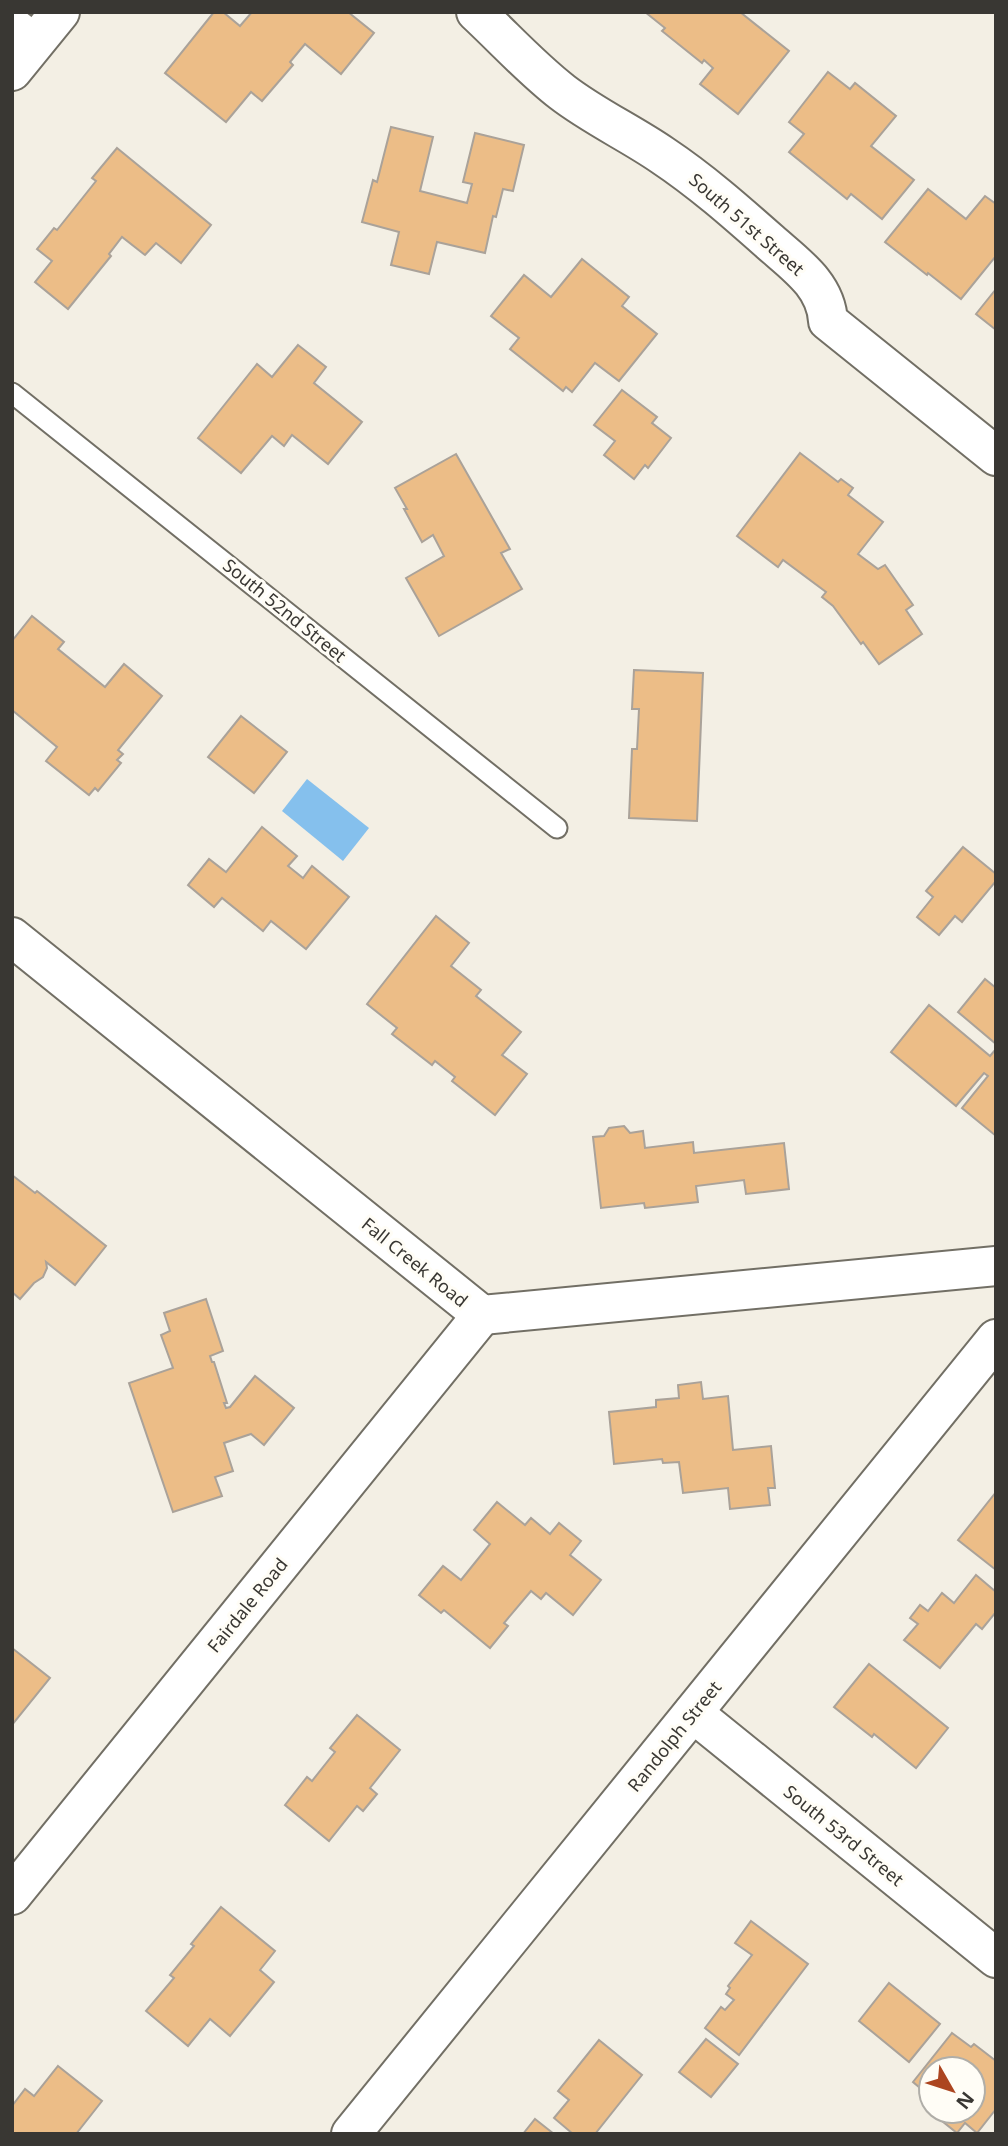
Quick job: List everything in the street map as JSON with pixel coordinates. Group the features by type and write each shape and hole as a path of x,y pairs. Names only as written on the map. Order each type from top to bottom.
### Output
{"street":[{"path":"20,47 60,12"},
{"name":"South 51st Street","path":"476,12 528,64 564,94 661,154 710,189 806,274 820,291 828,321 996,456"},
{"name":"Fall Creek Road","path":"12,937 482,1315 996,1266"},
{"name":"Fairdale Road","path":"12,1895 482,1315"},
{"name":"Randolph Street","path":"351,2134 996,1339"},
{"name":"South 53rd Street","path":"693,1713 996,1958"}],"lane":[{"name":"South 52nd Street","path":"12,393 557,828"}],"water":[{"path":"307,779 369,828 343,861 282,811"}],"building":[{"path":"214,12 223,12 240,26 252,12 348,12 374,33 341,74 305,44 290,62 293,65 262,101 251,92 226,122 165,73"},
{"path":"645,12 740,12 789,51 738,114 700,84 713,68 704,60 702,63 662,31 665,28"},
{"path":"828,72 850,89 855,83 896,116 871,146 914,180 882,219 851,194 847,199 789,152 804,134 789,122"},
{"path":"391,127 433,137 420,191 467,203 472,184 463,182 475,133 524,145 513,191 503,189 496,217 493,216 485,253 437,242 429,274 391,265 399,232 362,222 373,180 377,182"},
{"path":"117,148 211,225 181,263 156,243 145,255 122,237 109,254 111,256 68,309 35,282 52,261 37,249 54,228 57,230 96,181 92,178"},
{"path":"928,189 966,219 985,196 996,204 996,256 961,299 885,242"},
{"path":"582,259 629,297 622,306 657,334 619,381 595,363 572,392 566,387 563,391 510,349 519,338 491,316 524,275 551,297"},
{"path":"996,289 996,330 976,314"},
{"path":"298,345 326,367 314,383 362,422 328,464 292,435 284,446 272,436 241,473 198,438 257,364 272,377"},
{"path":"622,390 657,417 652,423 671,438 648,468 645,465 634,479 604,455 615,441 594,425"},
{"path":"800,453 838,482 841,479 853,488 848,495 883,522 858,554 878,569 885,565 913,605 906,610 922,634 879,664 833,606 822,597 826,592 783,560 778,567 737,536"},
{"path":"456,454 510,549 501,553 522,589 439,636 406,578 444,556 433,535 422,542 395,488"},
{"path":"32,616 64,642 58,649 105,687 124,664 162,696 118,750 123,754 117,760 121,763 98,791 95,788 89,795 46,761 57,747 12,710 12,641"},
{"path":"634,670 703,673 697,821 629,818 632,749 637,749 639,709 632,709"},
{"path":"241,716 287,752 254,793 208,757"},
{"path":"262,827 297,856 288,866 303,878 312,866 349,897 306,949 271,921 263,931 222,898 214,907 188,885 209,859 226,872"},
{"path":"963,847 996,874 996,881 962,922 955,916 939,935 917,917 933,897 926,891"},
{"path":"436,916 469,943 451,966 481,990 476,996 521,1032 502,1055 527,1074 495,1115 452,1081 455,1077 435,1061 432,1065 392,1034 397,1028 367,1004"},
{"path":"985,979 996,988 996,1044 958,1012"},
{"path":"929,1005 990,1056 996,1049 996,1136 962,1108 988,1076 984,1073 956,1106 891,1052"},
{"path":"624,1126 630,1133 643,1131 645,1148 693,1142 694,1153 784,1143 789,1189 746,1194 744,1180 696,1186 698,1202 645,1208 644,1203 601,1208 593,1137 604,1136 609,1128"},
{"path":"12,1175 35,1193 37,1191 106,1246 75,1285 46,1262 47,1268 43,1277 20,1299 12,1292"},
{"path":"206,1299 223,1351 210,1356 227,1403 224,1403 226,1408 230,1407 255,1376 294,1408 264,1445 251,1434 224,1443 233,1471 215,1477 222,1496 173,1512 129,1383 173,1368 161,1335 170,1331 164,1313"},
{"path":"701,1382 703,1399 728,1396 733,1450 771,1446 775,1488 768,1488 770,1505 730,1509 728,1488 683,1493 679,1462 663,1463 662,1459 614,1464 609,1412 656,1407 656,1400 679,1398 678,1385"},
{"path":"996,1492 996,1570 958,1540"},
{"path":"497,1502 525,1525 531,1518 550,1534 559,1523 581,1541 570,1555 601,1580 573,1615 546,1593 541,1599 531,1591 504,1623 508,1626 490,1648 444,1610 441,1613 419,1595 443,1566 461,1580 490,1544 474,1530"},
{"path":"976,1575 996,1592 996,1612 982,1629 976,1624 940,1668 904,1640 918,1624 910,1618 920,1605 928,1611 942,1593 954,1603"},
{"path":"12,1648 50,1678 12,1725"},
{"path":"869,1664 948,1728 916,1768 874,1734 872,1737 834,1707"},
{"path":"357,1715 400,1750 370,1788 377,1794 363,1811 357,1806 329,1841 285,1805 307,1777 312,1781 335,1752 330,1748"},
{"path":"221,1907 275,1951 260,1970 274,1982 230,2036 210,2019 188,2046 146,2011 174,1978 170,1975"},
{"path":"751,1921 808,1964 739,2055 705,2028 721,2007 725,2010 734,2000 726,1994 730,1988 728,1986 752,1955 735,1943"},
{"path":"889,1983 940,2024 909,2062 859,2021"},
{"path":"952,2033 971,2047 974,2044 996,2061 996,2109 987,2120 987,2055 934,2055"},
{"path":"706,2039 738,2064 711,2097 679,2072"},
{"path":"599,2040 642,2075 595,2134 573,2134 554,2118 569,2100 558,2091"},
{"path":"58,2066 102,2101 76,2134 12,2134 12,2106 25,2089 34,2096"},
{"path":"535,2119 554,2134 523,2134"},
{"path":"947,2125 963,2125 957,2133"},
{"path":"967,2125 983,2125 977,2133"}]}
